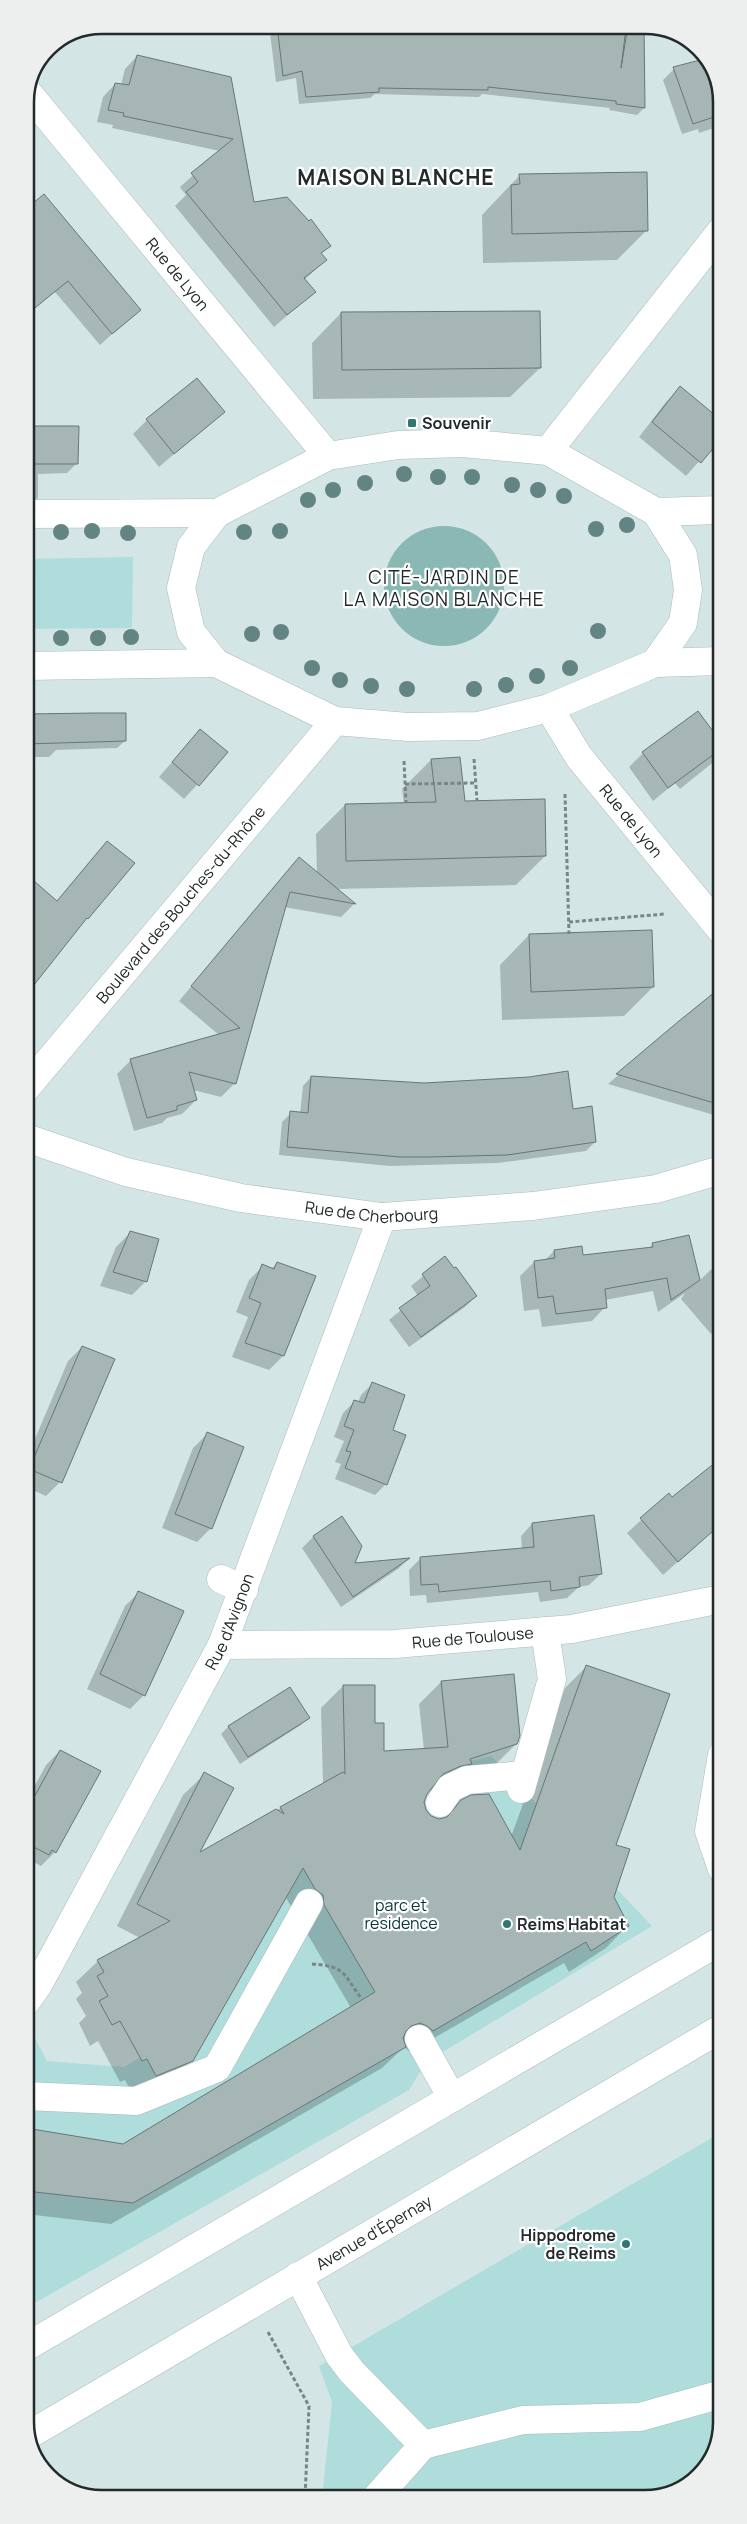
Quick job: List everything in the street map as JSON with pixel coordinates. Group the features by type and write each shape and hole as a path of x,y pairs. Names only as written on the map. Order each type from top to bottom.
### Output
{"street":[{"name":"Rue de Lyon","path":"34,100 328,456"},
{"path":"548,451 713,240"},
{"path":"216,664 191,632 181,588 191,547 218,513 328,456 398,445 463,443 548,451 656,512 683,554 688,590 683,623 655,663"},
{"path":"656,512 713,510"},
{"path":"34,514 218,513"},
{"path":"34,666 216,664 335,721 402,726 473,726 549,708 655,663 713,661"},
{"name":"Rue de Lyon","path":"549,708 584,764 713,920"},
{"name":"Boulevard des Bouches-du-Rhône","path":"34,1078 335,721"},
{"name":"Rue de Cherbourg","path":"34,1141 126,1172 242,1198 382,1217 533,1206 656,1190 713,1172"},
{"name":"Rue d'Avignon","path":"34,1990 222,1645 232,1584 382,1217"},
{"name":"Rue de Toulouse","path":"222,1645 395,1644 572,1629 713,1601"},
{"path":"440,1802 450,1788 468,1780 522,1782 552,1678 544,1631"},
{"path":"713,1808 709,1831 713,1843"},
{"path":"34,2096 136,2101 218,2068 309,1903"},
{"path":"34,2342 713,1945"},
{"name":"Avenue d'Épernay","path":"35,2431 713,2033"},
{"path":"419,2039 452,2098"},
{"path":"298,2276 339,2355 352,2372 423,2445"},
{"path":"383,2490 423,2445 523,2420 640,2417 713,2397"}],"path":[{"path":"402,726 406,802"},
{"path":"473,726 477,801"},
{"path":"569,934 565,793 584,764"},
{"path":"405,784 476,782"},
{"path":"569,922 666,914 691,893"},
{"path":"282,1950 300,1963 324,1965 346,1973 362,1999"},
{"path":"253,2303 309,2406 305,2490"}],"green space":[{"path":"133,557 132,628 34,629 34,559"},
{"name":"parc et residence","path":"491,1756 652,1926 426,2062 409,2090 34,2303 34,2038 47,2061 124,2067 173,2038 265,1871 442,1768"},
{"name":"Hippodrome de Reims","path":"713,2137 712,2436 704,2456 696,2467 679,2481 659,2489 645,2490 323,2490 332,2402 319,2366"}],"shaded area":[{"path":"444,526 467,530 487,543 500,563 504,586 500,609 487,629 467,642 444,646 421,642 401,629 388,609 384,586 388,563 401,543 421,530"}],"building":[{"path":"278,34 625,34 621,68 627,34 644,34 645,108 616,104 616,101 488,87 488,90 379,88 379,92 306,97 302,71 283,76"},
{"path":"137,55 231,77 254,202 287,197 309,221 311,219 331,246 321,253 327,260 304,278 316,292 287,315 186,192 198,182 191,173 233,139 123,116 124,113 108,110 115,83 129,85"},
{"path":"699,60 710,80 712,88 713,117 693,124 673,67"},
{"path":"647,172 648,231 512,234 511,185 520,184 519,174"},
{"path":"44,194 141,310 112,334 68,281 34,309 34,202"},
{"path":"540,311 541,368 342,370 341,312"},
{"path":"197,378 225,412 174,454 146,419"},
{"path":"680,386 713,413 713,449 701,463 652,422"},
{"path":"34,426 79,426 78,464 34,464"},
{"path":"698,711 713,731 713,755 668,788 642,752"},
{"path":"126,713 126,741 34,744 34,714"},
{"path":"200,729 228,752 199,786 172,762"},
{"path":"460,757 465,801 545,799 546,856 346,861 345,804 436,802 431,759"},
{"path":"107,841 135,863 87,918 34,985 34,881 57,901"},
{"path":"299,857 356,904 290,892 236,1084 189,1072 197,1100 177,1106 177,1110 147,1118 130,1059 240,1028 191,986"},
{"path":"652,930 654,987 531,992 529,934"},
{"path":"713,993 713,1103 616,1074"},
{"path":"568,1071 573,1109 592,1106 596,1142 507,1155 428,1157 400,1157 287,1147 290,1111 308,1113 311,1076 424,1083 529,1077"},
{"path":"130,1231 159,1239 147,1282 113,1272"},
{"path":"689,1235 700,1280 671,1300 667,1278 605,1289 607,1308 556,1314 553,1296 538,1298 534,1261 555,1258 554,1250 582,1246 583,1255 653,1247 652,1243"},
{"path":"445,1256 454,1268 456,1267 477,1296 421,1337 399,1308 430,1286 422,1274"},
{"path":"277,1262 316,1276 284,1356 245,1343 261,1303 249,1298 262,1264 274,1269"},
{"path":"82,1346 115,1359 62,1483 34,1471 34,1457"},
{"path":"372,1382 405,1395 393,1430 406,1435 387,1485 345,1468 351,1452 346,1451 354,1430 344,1426 354,1400 364,1403"},
{"path":"207,1432 244,1447 212,1529 175,1514"},
{"path":"713,1464 713,1531 678,1562 640,1518 669,1493 672,1497"},
{"path":"594,1515 602,1574 579,1577 580,1587 551,1591 550,1581 439,1592 438,1584 421,1585 420,1557 534,1547 532,1523"},
{"path":"342,1516 362,1546 355,1563 410,1558 353,1597 313,1536"},
{"path":"138,1591 184,1611 145,1696 100,1674"},
{"path":"586,1665 670,1694 616,1845 630,1849 614,1897 629,1926 591,1951 586,1942 433,2031 420,2023 411,2026 403,2038 406,2047 133,2203 34,2192 34,2129 123,2144 375,1992 324,1905 323,1895 315,1889 303,1868 193,2061 156,2076 147,2059 142,2061 120,2021 112,2025 99,2001 108,1996 97,1976 104,1972 97,1960 170,1921 137,1904 204,1772 234,1788 200,1852 276,1809 284,1814 280,1807 343,1772 345,1774 343,1685 375,1685 375,1723 384,1723 384,1751 448,1747 441,1681 514,1674 520,1736 517,1744 470,1759 472,1764 461,1766 443,1774 427,1794 424,1802 426,1810 431,1816 439,1819 447,1817 461,1800 471,1795 489,1794 520,1850"},
{"path":"290,1687 310,1718 248,1757 228,1726"},
{"path":"60,1750 101,1771 56,1853 52,1850 49,1855 34,1847 34,1797"}],"place":[{"name":"Souvenir","path":"412,423"},
{"name":"Reims Habitat","path":"507,1924"},
{"name":"Hippodrome de Reims","path":"626,2244"}],"district":[{"name":"MAISON BLANCHE","path":"396,178"},
{"name":"CITÉ-JARDIN DE LA MAISON BLANCHE","path":"444,588"}]}
